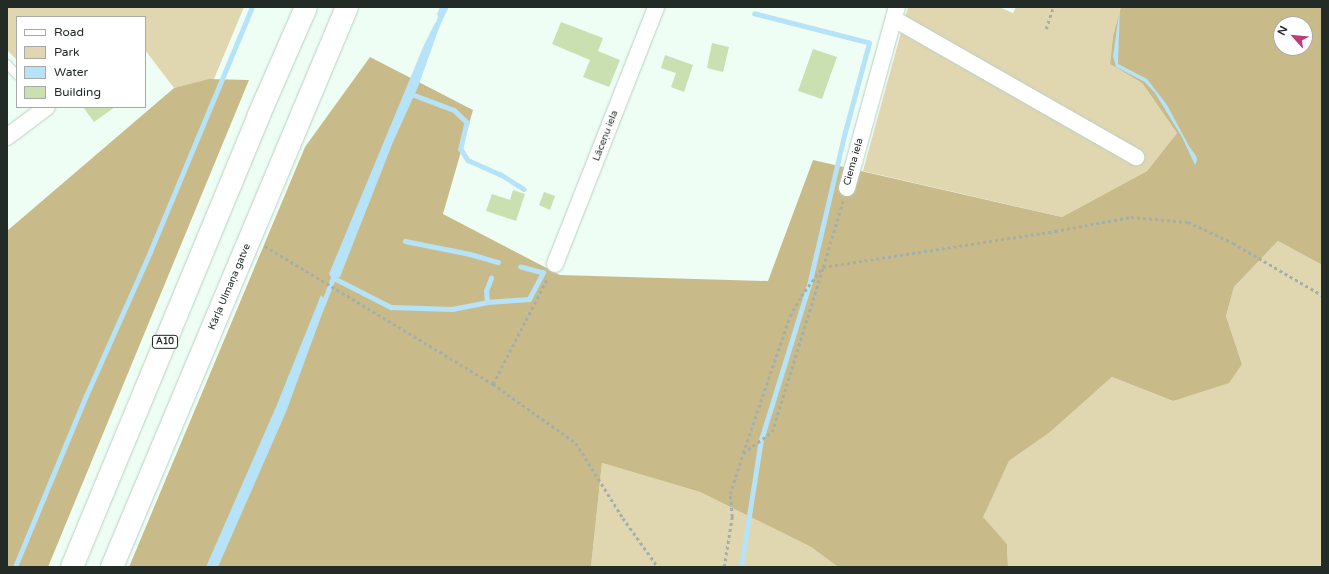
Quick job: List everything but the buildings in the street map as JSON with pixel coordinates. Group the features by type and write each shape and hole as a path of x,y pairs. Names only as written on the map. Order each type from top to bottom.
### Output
{"highway":[{"name":"A10","path":"72,567 258,117 306,7"},
{"name":"Kārļa Ulmaņa gatve","path":"112,567 347,7"}],"street":[{"name":"Lāceņu iela","path":"555,264 656,7"},
{"path":"896,13 1136,157"},
{"name":"Ciema iela","path":"847,188 896,13"},
{"path":"7,137 45,108"}],"lane":[{"path":"7,64 16,74"}],"path":[{"path":"1046,29 1053,7"},
{"name":"Ciema iela","path":"724,567 732,517 730,494 793,310 801,296 823,267 847,188"},
{"path":"743,454 772,432 823,267 1055,232 1131,217 1188,222 1233,243 1322,295"},
{"path":"250,238 331,285 339,293 392,322 493,384 576,443 624,518 658,567"},
{"path":"493,384 555,264"}],"green space":[{"path":"7,7 244,7 214,79 174,88 146,51 146,16 16,16 16,59 7,50"},
{"path":"908,7 999,7 1013,13 1016,7 1121,7 1113,36 1110,64 1142,83 1177,133 1147,171 1062,217 863,171"},
{"path":"1278,241 1322,265 1322,567 1008,567 1007,544 982,517 1009,461 1049,433 1112,377 1173,401 1242,364 1226,316 1234,287"},
{"path":"602,463 700,492 811,547 838,567 591,567"}],"shaded area":[{"path":"1121,7 1322,7 1322,265 1278,241 1234,287 1226,316 1242,364 1229,383 1173,401 1112,377 1049,433 1009,461 983,517 1007,544 1008,567 838,567 811,547 700,492 602,463 591,567 129,567 305,147 370,57 473,110 443,214 560,275 768,281 813,160 1062,217 1147,171 1177,133 1142,83 1110,64 1113,36"},
{"path":"209,79 249,80 48,567 7,567 7,231 174,88"}],"water":[{"path":"440,7 449,7 441,23 437,14"},
{"path":"1120,7 1118,64 1147,79 1167,105 1196,156 1197,160 1195,165 1182,137 1155,93 1145,82 1116,67 1113,56"},
{"path":"435,23 440,25 418,87 393,142 340,277 332,279 329,274 424,45"},
{"path":"321,295 325,300 325,306 286,412 218,567 206,567 276,407"}],"waterway":[{"path":"15,567 86,396 150,252 252,7"},
{"path":"435,30 444,7"},
{"path":"741,567 761,440 809,285 845,132 869,43 755,14"},
{"path":"409,93 454,110 467,122 461,149 468,160 500,174 524,189"},
{"path":"405,241 470,254 498,262"},
{"path":"334,278 391,307 452,309 487,302 529,299 543,273 521,267"},
{"path":"323,304 335,273"},
{"path":"487,302 486,291 491,278"}]}
